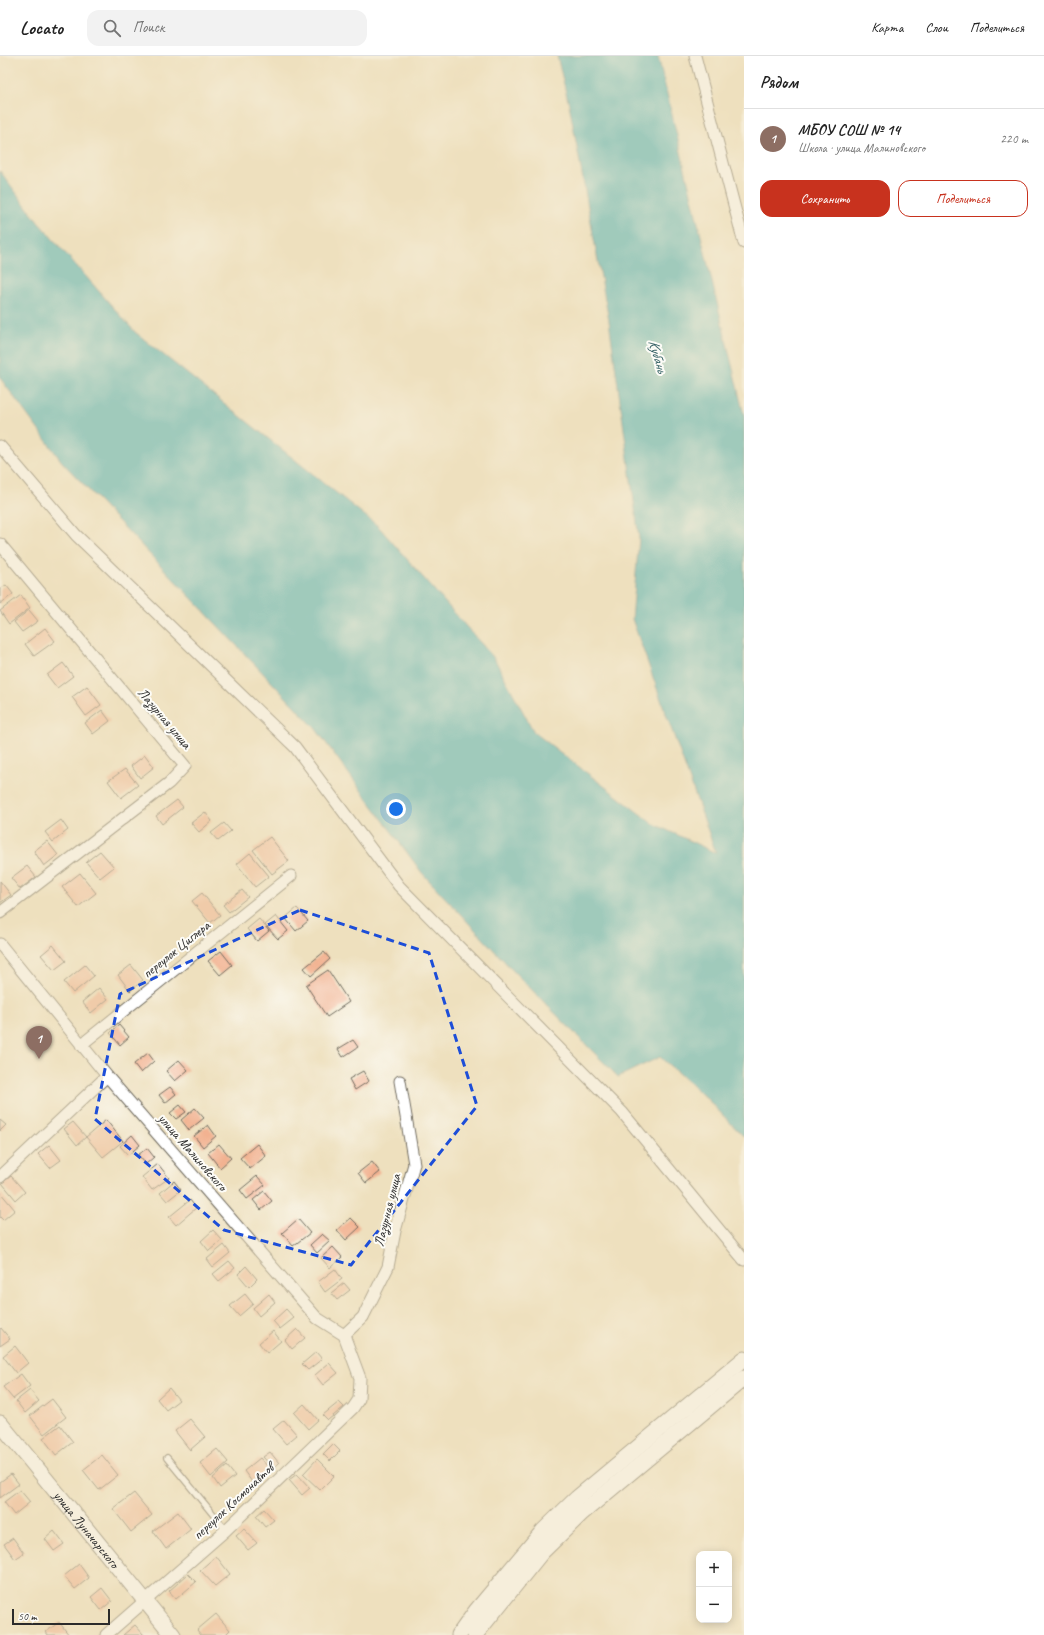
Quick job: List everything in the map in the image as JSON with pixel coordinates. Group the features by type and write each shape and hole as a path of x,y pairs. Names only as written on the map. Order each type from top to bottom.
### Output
{"main road":[{"path":"459,1635 476,1611 543,1531 571,1503 744,1359"},
{"path":"475,1635 541,1553 582,1513 744,1378"},
{"name":"улица Луначарского","path":"0,1424 173,1635"}],"street":[{"path":"695,56 744,243"},
{"path":"0,446 76,535 295,747 399,886 622,1112 744,1260"},
{"name":"Лазурная улица","path":"0,544 185,766 169,783 0,913"},
{"name":"переулок Циглера","path":"81,1045 291,876"},
{"name":"улица Малиновского","path":"0,944 107,1076 317,1318 344,1335"},
{"path":"0,1177 107,1076"},
{"name":"Лазурная улица","path":"344,1335 363,1317 388,1267 395,1231 414,1164 400,1081"},
{"name":"переулок Космонавтов","path":"106,1635 146,1602 226,1530 352,1408 359,1399 360,1378 344,1335"}],"lane":[{"path":"167,1458 226,1530"}],"highlighted area":[{"path":"300,910 429,953 477,1106 351,1265 224,1230 95,1119 120,994"}],"water":[{"name":"Кубань","path":"557,56 658,56 744,415 744,1137 708,1100 660,1057 618,1077 517,975 422,873 315,728 62,462 0,378 0,171 38,222 135,332 378,526 494,658 534,732 652,823 716,853 632,619 639,538 609,321 570,109"}],"building":[{"path":"6,585 13,594 0,604 0,589"},
{"path":"21,595 30,608 9,624 0,611"},
{"path":"29,610 38,621 22,632 14,622"},
{"path":"45,628 55,641 34,656 25,644"},
{"path":"63,663 73,676 57,688 47,675"},
{"path":"87,686 101,705 86,716 72,697"},
{"path":"102,710 110,721 93,734 85,723"},
{"path":"145,755 154,767 140,778 131,766"},
{"path":"125,769 138,785 121,798 108,781"},
{"path":"177,800 183,807 162,824 156,816"},
{"path":"205,812 212,821 199,832 191,823"},
{"path":"61,820 68,830 53,842 45,832"},
{"path":"224,823 231,831 218,841 211,833"},
{"path":"270,837 289,861 272,874 253,850"},
{"path":"47,841 58,855 44,866 34,851"},
{"path":"100,851 114,867 100,878 86,862"},
{"path":"250,853 269,876 255,887 237,864"},
{"path":"27,866 36,877 20,889 11,878"},
{"path":"80,873 96,893 78,907 62,887"},
{"path":"0,881 11,895 0,903"},
{"path":"242,890 248,897 229,912 223,905"},
{"path":"202,893 220,915 210,923 192,901"},
{"path":"297,908 308,921 296,931 285,918"},
{"path":"276,916 288,931 278,939 265,925"},
{"path":"259,919 269,931 257,941 247,929"},
{"path":"53,945 66,961 54,970 41,955"},
{"path":"221,951 232,965 220,975 208,961"},
{"path":"324,952 330,959 311,976 304,968"},
{"path":"85,965 94,976 73,993 64,982"},
{"path":"131,965 143,980 130,991 118,975"},
{"path":"328,970 349,1002 327,1017 306,985"},
{"path":"99,988 108,999 91,1013 82,1002"},
{"path":"119,1025 129,1037 120,1045 110,1033"},
{"path":"353,1040 358,1047 343,1057 338,1049"},
{"path":"148,1053 154,1061 141,1073 134,1064"},
{"path":"179,1060 188,1070 175,1081 166,1071"},
{"path":"363,1071 369,1081 355,1090 349,1079"},
{"path":"170,1087 176,1094 165,1103 159,1095"},
{"path":"180,1105 186,1112 176,1119 170,1113"},
{"path":"195,1108 204,1118 189,1130 181,1120"},
{"path":"0,1120 6,1125 0,1131"},
{"path":"106,1120 123,1141 103,1157 86,1137"},
{"path":"73,1122 86,1137 77,1145 64,1129"},
{"path":"208,1125 216,1136 203,1147 194,1136"},
{"path":"132,1135 140,1145 128,1155 120,1146"},
{"path":"219,1144 231,1158 220,1168 208,1153"},
{"path":"257,1144 266,1156 250,1169 240,1158"},
{"path":"49,1145 61,1160 50,1168 38,1154"},
{"path":"147,1148 154,1157 146,1164 138,1155"},
{"path":"372,1162 380,1172 366,1183 358,1173"},
{"path":"158,1164 169,1178 152,1190 142,1177"},
{"path":"11,1176 25,1192 16,1200 2,1183"},
{"path":"257,1176 265,1185 247,1199 240,1190"},
{"path":"174,1181 181,1190 167,1201 160,1193"},
{"path":"264,1191 272,1201 261,1210 253,1200"},
{"path":"0,1192 15,1210 3,1220 0,1217"},
{"path":"190,1200 196,1208 176,1225 169,1217"},
{"path":"351,1218 360,1227 346,1240 337,1230"},
{"path":"298,1219 310,1233 293,1246 282,1233"},
{"path":"213,1230 222,1240 209,1251 201,1241"},
{"path":"322,1234 330,1241 317,1253 310,1245"},
{"path":"224,1245 230,1253 213,1267 207,1259"},
{"path":"333,1247 342,1257 330,1268 321,1258"},
{"path":"229,1261 235,1268 219,1281 213,1274"},
{"path":"246,1266 257,1279 249,1287 238,1274"},
{"path":"335,1269 342,1279 325,1292 318,1282"},
{"path":"344,1283 350,1290 337,1300 331,1293"},
{"path":"245,1294 253,1304 239,1316 230,1306"},
{"path":"269,1294 275,1302 259,1316 253,1308"},
{"path":"286,1309 294,1318 280,1329 273,1321"},
{"path":"1,1328 10,1339 0,1346 0,1329"},
{"path":"297,1329 305,1338 292,1349 285,1340"},
{"path":"273,1331 281,1341 267,1353 259,1343"},
{"path":"15,1346 28,1363 16,1373 3,1356"},
{"path":"316,1352 322,1359 308,1370 302,1364"},
{"path":"329,1363 338,1373 323,1385 315,1375"},
{"path":"21,1374 30,1386 13,1399 3,1387"},
{"path":"169,1388 179,1400 166,1410 157,1399"},
{"path":"30,1390 39,1401 25,1413 16,1401"},
{"path":"52,1399 66,1417 44,1434 30,1416"},
{"path":"339,1402 344,1407 328,1420 323,1415"},
{"path":"304,1404 318,1420 308,1429 294,1413"},
{"path":"190,1419 205,1437 190,1450 175,1431"},
{"path":"284,1420 297,1435 286,1444 273,1429"},
{"path":"60,1425 73,1442 56,1455 43,1438"},
{"path":"333,1444 340,1451 330,1461 323,1454"},
{"path":"217,1449 228,1462 211,1477 200,1463"},
{"path":"270,1452 279,1463 273,1468 263,1457"},
{"path":"102,1455 118,1475 99,1490 83,1470"},
{"path":"260,1458 269,1468 252,1482 244,1471"},
{"path":"317,1459 334,1476 320,1490 303,1474"},
{"path":"227,1466 235,1476 220,1488 213,1478"},
{"path":"11,1474 19,1484 0,1498 0,1482"},
{"path":"297,1474 310,1488 302,1495 289,1480"},
{"path":"20,1490 30,1502 14,1515 4,1502"},
{"path":"134,1493 152,1515 131,1532 113,1509"},
{"path":"264,1509 274,1520 265,1527 256,1516"},
{"path":"178,1512 191,1529 166,1549 153,1531"},
{"path":"244,1529 257,1543 248,1550 236,1536"},
{"path":"54,1531 64,1544 54,1551 45,1539"},
{"path":"13,1538 24,1553 15,1559 4,1544"},
{"path":"216,1556 230,1574 215,1586 200,1570"},
{"path":"79,1564 89,1578 75,1589 64,1576"},
{"path":"188,1574 196,1582 176,1599 169,1591"},
{"path":"102,1588 112,1601 101,1610 91,1597"},
{"path":"216,1614 230,1630 225,1635 201,1635 197,1630"},
{"path":"59,1622 69,1635 48,1635 46,1632"},
{"path":"135,1625 144,1635 123,1635"}],"place":[{"name":"МБОУ СОШ № 14","path":"39,1059"}]}
